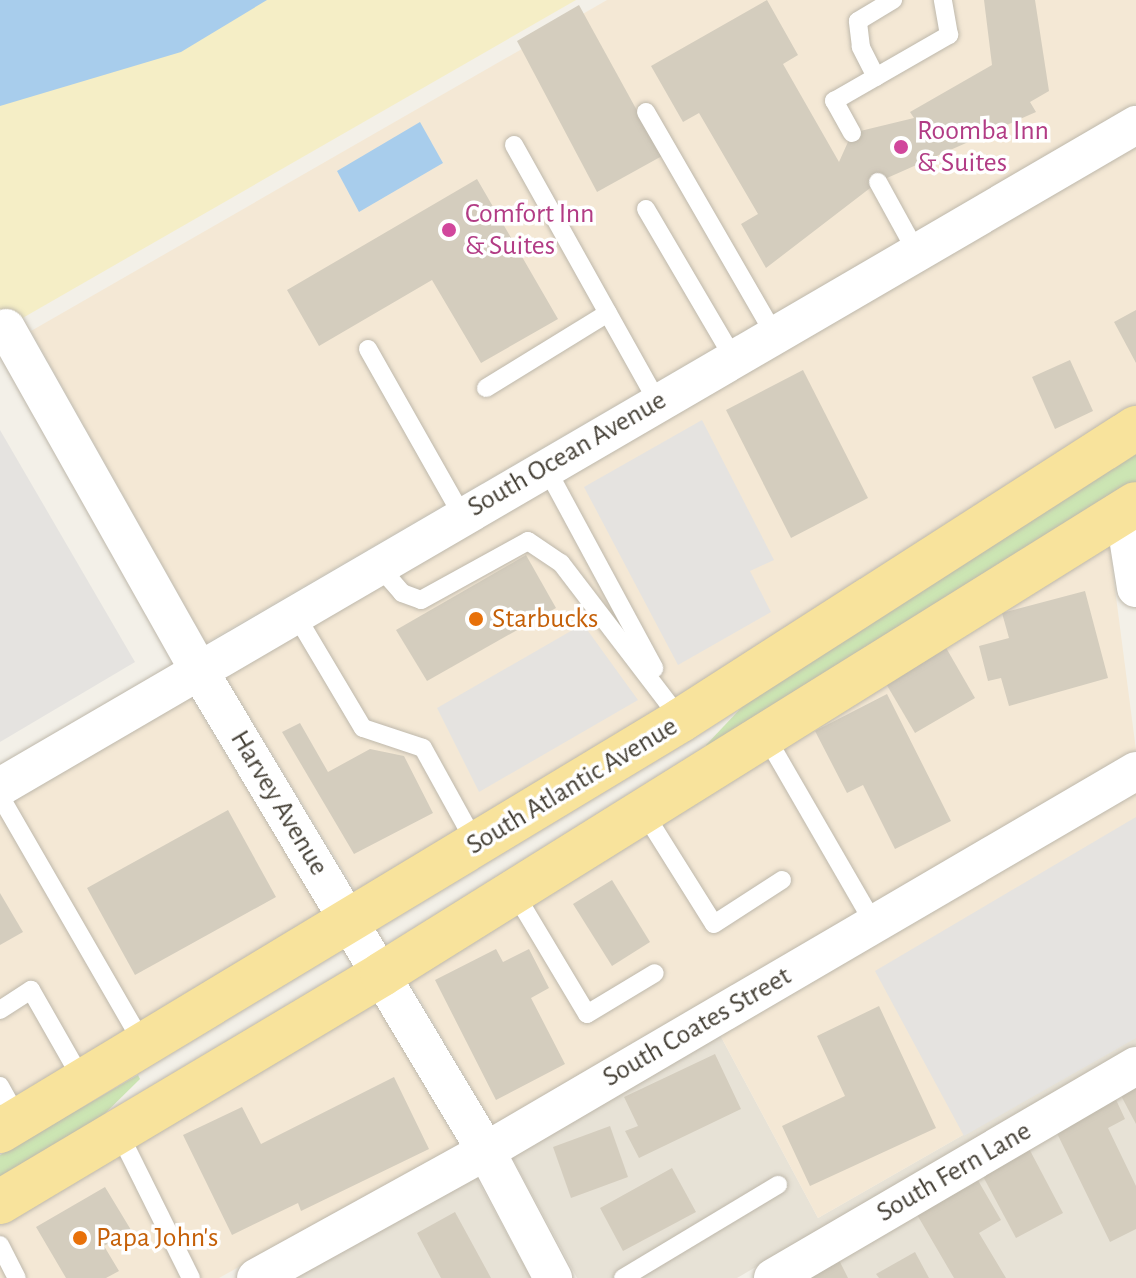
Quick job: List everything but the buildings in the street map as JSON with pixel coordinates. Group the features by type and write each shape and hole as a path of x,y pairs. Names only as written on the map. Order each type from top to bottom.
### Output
{"main road":[{"name":"South Atlantic Avenue","path":"6,1112 83,1081 350,921 681,720 1136,428"},
{"name":"South Atlantic Avenue","path":"0,1202 382,974 1130,508"}],"street":[{"name":"South Ocean Avenue","path":"0,787 294,612 1136,125"},
{"name":"Harvey Avenue","path":"6,328 198,669 486,1151 553,1278"},
{"path":"1130,508 1136,588"},
{"name":"South Coates Street","path":"256,1278 486,1151 1136,771"},
{"name":"South Fern Lane","path":"773,1278 1136,1066"}],"lane":[{"path":"876,77 861,47 858,21 893,0"},
{"path":"852,133 834,101 949,35 943,0"},
{"path":"646,112 774,334"},
{"path":"514,145 657,401"},
{"path":"878,182 916,251"},
{"path":"646,209 733,357"},
{"path":"486,388 608,313"},
{"path":"368,349 462,515"},
{"path":"545,466 681,720"},
{"path":"377,564 402,593 421,600 528,541 561,563 681,720"},
{"path":"294,612 363,728 423,748 476,844"},
{"path":"765,735 874,924"},
{"path":"0,796 144,1045"},
{"path":"643,811 714,924 782,880"},
{"path":"514,892 587,1014 655,973"},
{"path":"0,1010 31,990 83,1081"},
{"path":"119,1133 191,1278"},
{"path":"623,1278 778,1185"},
{"path":"0,1245 17,1278"}],"shaded area":[{"path":"607,0 1136,0 1136,104 206,643 31,331"},
{"path":"1136,145 1136,407 669,706 358,895 224,674"},
{"path":"702,420 774,560 750,571 771,612 678,665 584,487"},
{"path":"0,430 135,662 0,742"},
{"path":"1109,543 1136,750 494,1126 408,979"},
{"path":"583,624 638,700 479,792 437,708"},
{"path":"189,694 324,916 0,1109 0,807"},
{"path":"1136,793 1136,1036 818,1218 720,1035"},
{"path":"1136,817 1136,1038 964,1136 875,971"},
{"path":"374,1000 459,1145 219,1278 0,1278 0,1223"},
{"path":"720,1035 818,1218 1136,1036 1136,1045 737,1278 577,1278 512,1157"},
{"path":"1136,1087 1136,1278 809,1278"},
{"path":"476,1177 531,1278 293,1278"}],"green space":[{"path":"1136,453 1136,484 710,751 706,745 758,690"},
{"path":"138,1075 140,1079 76,1142 0,1185 0,1155"}],"sand":[{"path":"0,0 576,0 0,331"}],"water":[{"path":"0,0 267,0 181,52 0,106"},
{"path":"420,122 443,163 359,212 337,171"}],"place":[{"name":"Roomba Inn & Suites","path":"901,147"},
{"name":"Comfort Inn & Suites","path":"449,230"},
{"name":"Starbucks","path":"476,619"},
{"name":"Papa John's","path":"80,1238"}]}
